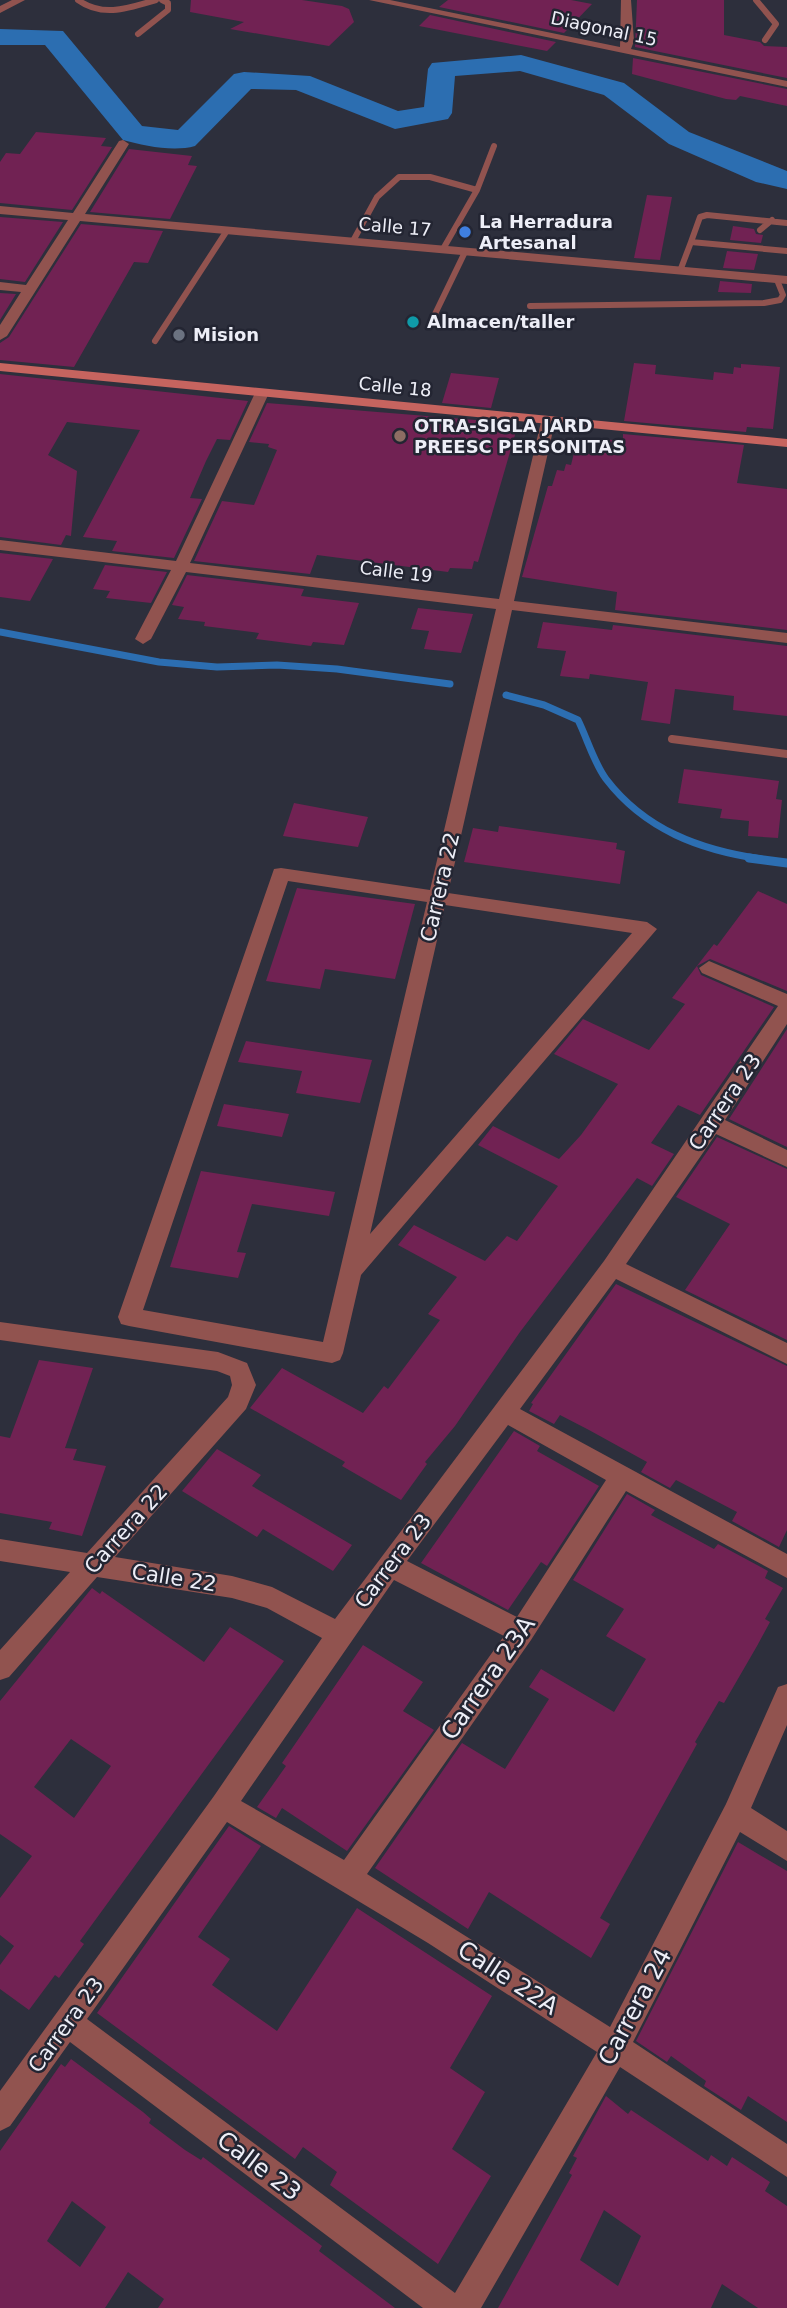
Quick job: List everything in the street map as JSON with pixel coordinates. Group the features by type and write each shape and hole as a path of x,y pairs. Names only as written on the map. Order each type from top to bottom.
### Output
{"street":[{"name":"Diagonal 15","path":"423,0 736,69 787,84"},
{"path":"626,0 626,46"},
{"path":"0,10 18,1"},
{"name":"Diagonal 15","path":"383,1 626,46"},
{"name":"Diagonal 15","path":"736,69 787,75"},
{"path":"0,336 123,144"},
{"name":"Calle 17","path":"0,209 226,232 782,280"},
{"path":"0,286 30,289"},
{"name":"Calle 18","path":"0,367 787,443"},
{"path":"142,639 184,561 262,393"},
{"name":"Carrera 22","path":"438,898 281,874 129,1317 332,1353 438,898 548,422"},
{"name":"Calle 19","path":"0,534 184,561 507,599 787,638"},
{"name":"Calle 19","path":"0,545 184,561"},
{"name":"Calle 19","path":"507,599 787,625"},
{"path":"351,1271 647,929 438,898"},
{"path":"709,968 787,1002"},
{"name":"Carrera 23","path":"0,2116 223,1805 339,1634 612,1267 712,1124 787,1008"},
{"path":"712,1124 787,1159"},
{"path":"612,1267 787,1354"},
{"name":"Carrera 22","path":"0,1331 218,1362 239,1370 244,1385 238,1402 0,1668"},
{"path":"505,1412 787,1567"},
{"name":"Carrera 23A","path":"349,1876 514,1642 622,1476"},
{"name":"Calle 22","path":"0,1550 232,1587 272,1598 339,1634"},
{"path":"390,1565 514,1642"},
{"name":"Carrera 24","path":"464,2308 616,2046 735,1813 787,1696"},
{"name":"Calle 22A","path":"223,1805 349,1876 616,2046 787,2162"},
{"path":"735,1813 787,1847"},
{"name":"Calle 23","path":"68,2023 449,2308"}],"lane":[{"path":"78,0 101,11 110,12 156,0"},
{"path":"138,34 168,10 168,3 162,0"},
{"path":"756,0 776,24 765,40"},
{"path":"443,249 477,190 494,146"},
{"path":"353,241 368,209 394,178 406,173 422,173 477,190"},
{"path":"680,271 700,216 787,223"},
{"path":"760,230 772,220"},
{"path":"155,341 226,232"},
{"path":"749,247 751,238"},
{"path":"691,242 787,251"},
{"path":"435,313 465,252"},
{"path":"530,306 764,303 780,300 783,295 782,280"},
{"path":"672,739 787,754"}],"building":[{"path":"191,0 302,0 342,6 349,9 354,22 329,46 230,29 244,22 190,12"},
{"path":"448,0 571,0 592,4 564,33 439,7"},
{"path":"637,0 724,0 724,35 760,42 764,46 787,47 787,78 635,47"},
{"path":"430,15 556,42 547,51 419,26"},
{"path":"633,58 787,89 787,106 740,96 736,100 726,99 632,74"},
{"path":"36,132 106,138 101,146 112,147 72,210 0,203 0,162 6,153 20,154"},
{"path":"129,149 192,156 188,165 197,166 170,219 90,212"},
{"path":"647,195 672,197 660,260 634,258"},
{"path":"0,217 63,222 25,282 0,279"},
{"path":"81,224 163,231 148,263 134,262 74,367 0,360 0,343 9,337"},
{"path":"733,226 754,229 756,234 763,235 761,243 730,240"},
{"path":"727,251 758,254 754,270 723,268"},
{"path":"720,281 752,284 751,293 718,292"},
{"path":"0,293 16,294 0,320"},
{"path":"634,363 656,365 655,374 713,380 714,372 733,374 734,367 741,368 741,364 780,367 773,429 747,427 746,432 624,421"},
{"path":"451,373 499,378 491,408 442,403"},
{"path":"0,374 248,401 230,440 217,439 206,461 190,498 202,499 174,558 112,551 117,541 83,537 140,430 67,422 48,455 77,471 71,536 66,535 61,545 0,537"},
{"path":"267,403 488,421 487,424 517,428 478,562 474,561 472,569 450,568 448,572 317,555 310,574 194,561 222,501 254,505 277,450 268,447 269,444 249,442"},
{"path":"623,434 744,445 737,483 787,489 787,630 615,610 617,592 522,577 548,486 552,486 557,470 564,471 566,464 571,465 574,453 599,455 602,439 623,441"},
{"path":"0,553 53,559 30,601 0,597"},
{"path":"105,565 167,572 151,603 106,598 110,591 93,589"},
{"path":"187,575 304,589 301,596 359,603 344,645 313,642 311,646 256,639 259,633 204,626 205,622 178,619 184,607 172,605"},
{"path":"418,608 473,614 461,653 424,649 429,631 411,629"},
{"path":"543,622 612,630 613,625 787,646 787,716 733,710 734,696 675,689 670,724 641,720 648,682 590,674 589,679 560,676 566,651 537,648"},
{"path":"684,769 779,781 776,799 782,800 778,838 748,836 749,821 720,818 722,809 678,803"},
{"path":"294,803 368,817 358,847 283,836"},
{"path":"499,826 617,843 616,849 625,851 620,884 464,862 473,828 498,832"},
{"path":"297,888 415,904 395,979 325,969 320,989 266,981"},
{"path":"758,891 787,904 787,991 710,959 697,966 701,975 774,1007 700,1115 678,1105 651,1143 674,1154 652,1186 637,1178 520,1332 455,1426 425,1462 427,1464 401,1500 342,1466 345,1462 250,1408 282,1368 363,1413 384,1386 388,1389 440,1320 428,1314 457,1277 398,1245 414,1225 485,1261 507,1236 517,1241 558,1186 478,1145 493,1126 559,1159 581,1135 618,1084 554,1054 583,1019 649,1050 685,1004 672,998 714,944 717,946"},
{"path":"787,1029 787,1147 729,1119"},
{"path":"246,1041 372,1060 360,1103 296,1093 302,1071 238,1062"},
{"path":"224,1104 289,1114 282,1137 217,1126"},
{"path":"717,1137 787,1169 787,1340 685,1290 730,1224 676,1197"},
{"path":"201,1171 335,1192 329,1216 252,1204 237,1252 246,1253 238,1278 170,1267"},
{"path":"616,1284 787,1366 787,1530 779,1547 732,1521 737,1512 676,1480 670,1488 641,1472 647,1462 589,1430 560,1415 554,1424 529,1411 533,1404 531,1403"},
{"path":"39,1360 93,1368 65,1448 77,1449 73,1460 106,1466 82,1536 49,1529 52,1522 0,1513 0,1436 10,1438"},
{"path":"514,1431 540,1446 537,1451 599,1486 547,1566 541,1562 508,1610 421,1563"},
{"path":"217,1449 261,1475 252,1486 352,1545 333,1571 263,1529 257,1537 182,1491"},
{"path":"627,1494 655,1510 651,1515 714,1549 718,1544 768,1571 765,1578 783,1588 765,1619 770,1622 757,1646 724,1703 719,1701 695,1742 697,1744 600,1918 610,1924 591,1958 489,1892 468,1929 375,1868 462,1743 505,1769 549,1699 529,1687 541,1669 614,1712 646,1659 606,1636 624,1609 573,1580"},
{"path":"92,1588 100,1594 102,1591 204,1662 230,1627 284,1661 80,1941 84,1944 59,1978 55,1975 29,2010 0,1989 0,1965 14,1946 0,1935 0,1898 32,1856 0,1834 0,1701","holes":["71,1739 111,1766 74,1818 34,1787"]},
{"path":"363,1645 423,1682 403,1711 434,1730 347,1851 282,1808 276,1818 257,1807 286,1766 282,1763"},
{"path":"229,1826 261,1846 198,1937 230,1959 212,1985 277,2031 357,1908 492,1996 450,2068 485,2092 452,2149 491,2176 438,2264 330,2185 337,2172 303,2147 295,2159 97,2013"},
{"path":"738,1842 787,1871 787,2122 748,2096 741,2110 704,2086 706,2081 671,2056 667,2062 636,2041"},
{"path":"71,2059 143,2112 151,2119 149,2123 185,2150 201,2160 203,2157 322,2246 319,2251 395,2308 158,2308 164,2299 128,2272 105,2308 0,2308 0,2151 61,2064 65,2067","holes":["72,2201 106,2227 80,2267 47,2241"]},
{"path":"606,2096 628,2114 631,2110 708,2161 711,2155 727,2166 732,2157 770,2182 765,2191 787,2206 787,2308 758,2308 722,2284 711,2308 498,2308 572,2175 569,2173 577,2158 573,2156","holes":["604,2210 641,2236 618,2286 580,2260"]}],"waterway":[{"path":"0,37 53,37 133,134 185,140 244,80 300,82 395,120 438,113 442,69 521,63 614,89 679,138 767,176 787,180"},
{"path":"0,632 159,662 217,667 277,665 337,669 450,684"},
{"path":"506,695 544,705 578,720 606,779 621,797 656,824 695,843 761,859"},
{"path":"749,858 787,863"}],"place":[{"name":"La Herradura Artesanal","path":"465,232"},
{"name":"Almacen/taller","path":"413,322"},
{"name":"Mision","path":"179,335"},
{"name":"OTRA-SIGLA JARD PREESC PERSONITAS","path":"400,436"}]}
